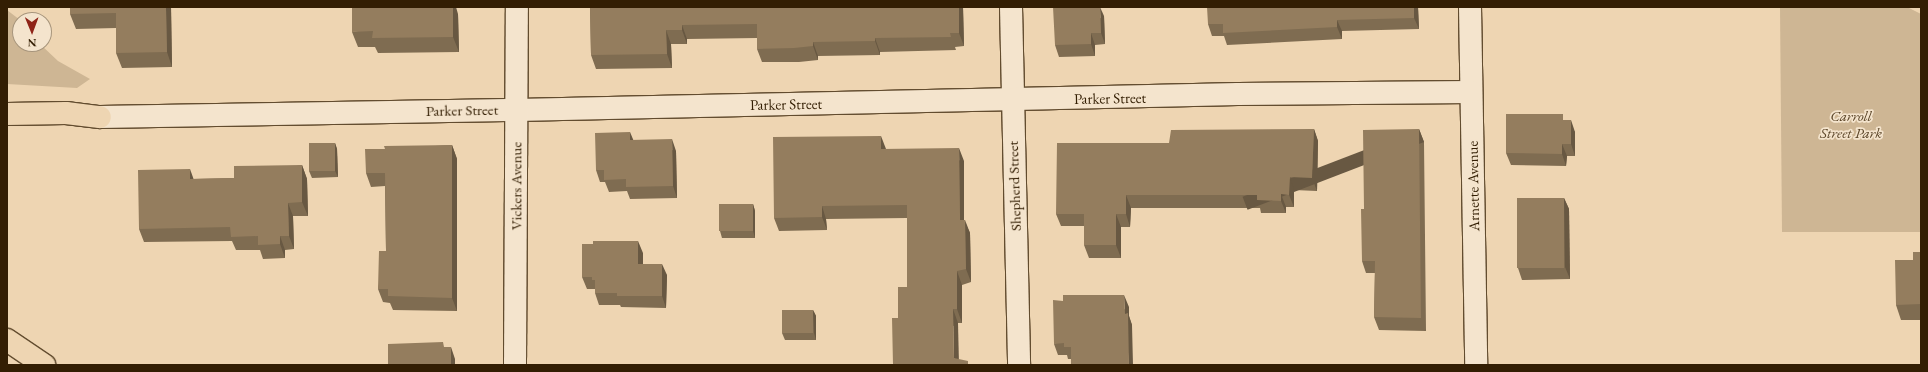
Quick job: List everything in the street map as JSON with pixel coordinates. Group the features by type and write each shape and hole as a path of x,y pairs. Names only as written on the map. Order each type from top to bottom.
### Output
{"highway":[{"path":"7,114 66,113 100,117"},
{"path":"7,340 44,365"}],"street":[{"name":"Vickers Avenue","path":"516,365 517,7"},
{"name":"Shepherd Street","path":"1011,7 1019,365"},
{"name":"Arnette Avenue","path":"1470,7 1476,365"},
{"name":"Parker Street","path":"100,117 1471,92"}],"green space":[{"name":"Carroll Street Park","path":"1780,7 1907,7 1921,14 1921,232 1782,232"},
{"path":"7,10 12,14 12,52 48,52 58,61 90,79 77,88 7,84"}],"building":[{"path":"70,7 166,7 167,52 116,53 116,13 70,14"},
{"path":"352,7 453,7 453,37 372,38 373,31 352,32"},
{"path":"590,7 959,7 959,33 950,33 951,37 875,38 875,41 813,42 813,46 757,49 757,24 682,25 682,30 666,30 667,54 591,55"},
{"path":"1053,7 1100,7 1101,33 1091,33 1091,44 1055,45"},
{"path":"1207,7 1414,7 1414,18 1337,20 1337,27 1223,33 1223,24 1208,24"},
{"path":"1506,114 1563,114 1563,120 1571,120 1571,144 1562,144 1562,154 1506,153"},
{"path":"1314,129 1312,178 1290,177 1289,195 1281,194 1281,201 1257,200 1257,195 1126,195 1126,214 1116,214 1116,245 1084,245 1084,214 1056,214 1057,143 1169,143 1171,130"},
{"path":"1419,129 1421,318 1374,317 1375,261 1362,261 1361,209 1364,209 1363,130"},
{"path":"630,132 630,140 672,139 673,186 626,187 626,179 604,180 604,170 596,170 595,133"},
{"path":"881,136 881,149 959,148 960,220 965,220 966,269 957,271 957,309 953,309 954,358 968,361 968,365 893,365 892,318 898,318 898,287 907,287 907,205 822,206 822,217 774,218 773,137"},
{"path":"309,143 335,143 335,171 309,171"},
{"path":"452,145 452,298 388,296 388,289 378,289 379,251 386,251 385,173 366,173 365,149 385,149 384,146"},
{"path":"302,165 302,202 288,203 289,236 280,236 280,244 258,245 258,236 231,237 230,227 139,229 138,170 190,169 190,179 234,178 234,166"},
{"path":"1517,198 1564,198 1564,268 1517,268"},
{"path":"719,204 753,204 753,231 719,231"},
{"path":"593,241 638,241 638,264 662,264 662,296 617,296 617,293 595,293 595,280 592,280 592,277 582,277 582,244 593,244"},
{"path":"1913,252 1921,252 1921,304 1896,305 1895,260 1913,260"},
{"path":"1063,295 1124,295 1125,314 1128,313 1129,365 1071,365 1071,347 1064,347 1064,343 1054,344 1053,300 1063,301"},
{"path":"782,310 813,310 813,333 782,333"},
{"path":"443,342 444,347 451,347 451,365 388,365 388,344"}]}
